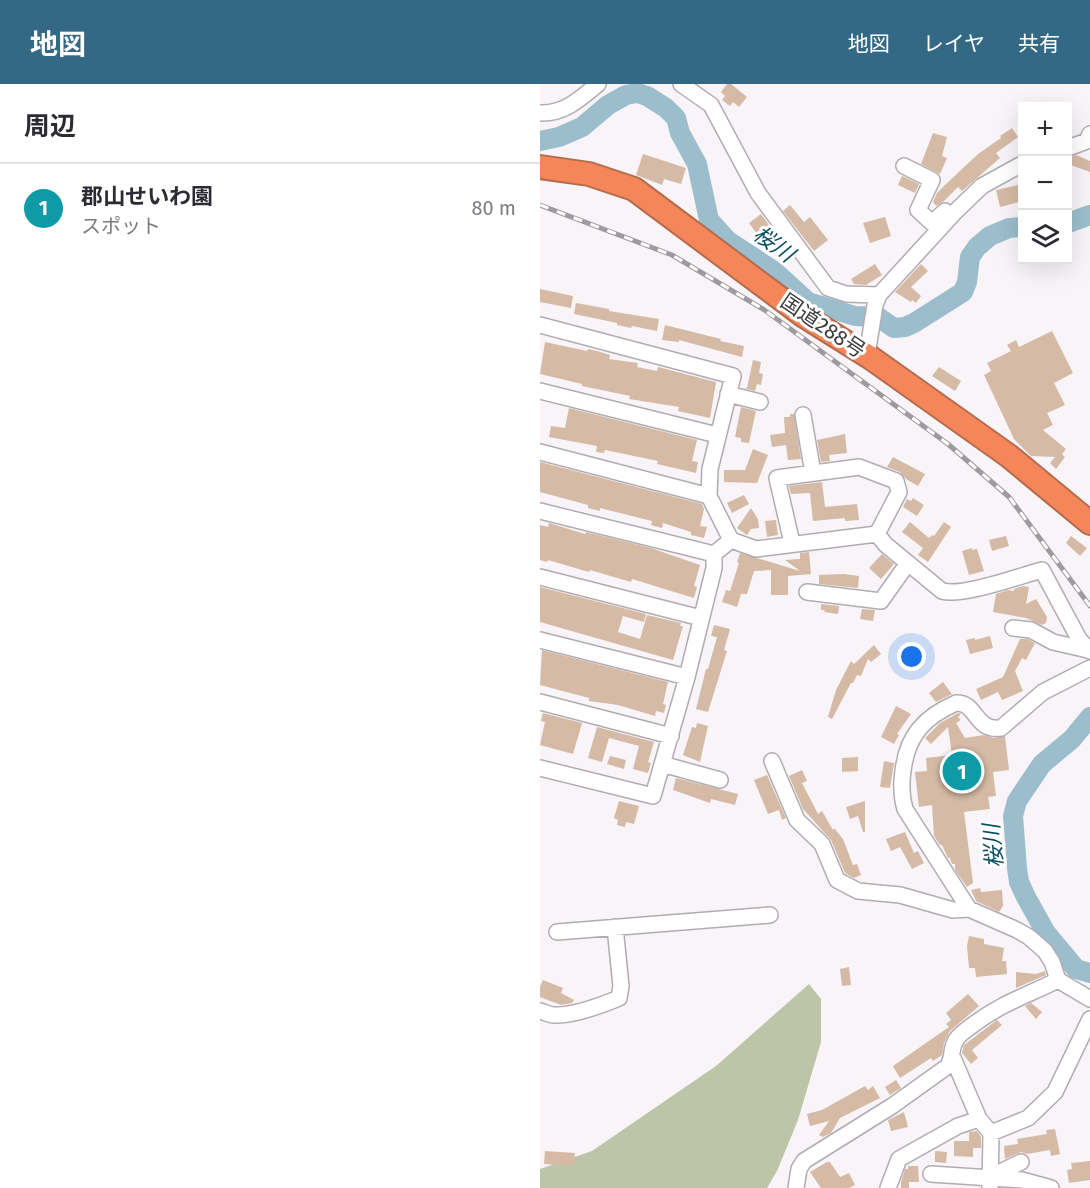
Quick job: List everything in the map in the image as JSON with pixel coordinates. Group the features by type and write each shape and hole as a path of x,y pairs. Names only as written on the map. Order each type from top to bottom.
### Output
{"highway":[{"name":"国道288号","path":"540,167 589,174 634,189 804,316 867,355 1008,456 1090,523"}],"street":[{"path":"540,112 558,112 598,84"},
{"path":"681,84 711,105 758,193 828,288 877,300"},
{"path":"1072,146 1089,140"},
{"path":"904,166 932,180 918,210 932,223 949,206 956,211"},
{"path":"867,355 877,300 956,211 982,186 1018,167"},
{"path":"540,325 733,376 710,469 709,496 731,540 756,549 877,534 942,591 949,592 985,586 1042,570 1079,639 1089,651"},
{"path":"540,391 717,435"},
{"path":"728,394 760,402"},
{"path":"803,415 813,473"},
{"path":"540,452 709,496"},
{"path":"792,543 777,478 859,467 896,482 899,492 877,534"},
{"path":"540,511 714,554"},
{"path":"714,554 731,540"},
{"path":"540,768 653,796 687,677 714,568 714,554"},
{"path":"807,592 881,601 908,563"},
{"path":"540,577 701,618"},
{"path":"1013,628 1031,630 1053,642 1089,651"},
{"path":"540,640 687,677"},
{"path":"969,909 905,808 901,792 904,757 909,743 920,727 934,715 956,703 964,703 985,726 992,729 1000,728 1036,697 1090,668"},
{"path":"540,702 671,736"},
{"path":"772,761 797,820 822,844 837,880 858,891 900,895 953,910 969,909 1029,937 1045,951 1052,962 1058,980 1090,999"},
{"path":"662,764 720,780"},
{"path":"557,932 770,915"},
{"path":"540,1011 554,1015 570,1013 606,1004 619,998 621,986 615,927"},
{"path":"796,1188 799,1169 804,1161 892,1106 948,1066 952,1058 954,1043 990,1004 1058,980"},
{"path":"991,1133 1028,1118 1056,1092 1090,1019"},
{"path":"952,1058 979,1119 991,1133 990,1183"},
{"path":"888,1188 899,1159 958,1126 979,1119"},
{"path":"990,1183 1020,1162"},
{"path":"931,1174 990,1183 1022,1180 1051,1188"}],"green space":[{"path":"809,984 821,999 821,1042 798,1120 777,1171 767,1188 540,1188 540,1169 592,1151 716,1066"}],"building":[{"path":"727,84 731,84 747,97 739,107 733,102 730,106 722,100 725,96 721,92"},
{"path":"1012,128 1018,137 996,153 1000,158 962,191 958,187 936,206 933,202 937,193 978,154 1001,138 1000,136"},
{"path":"933,133 947,137 942,156 947,158 940,174 921,164"},
{"path":"643,154 686,168 681,184 664,179 662,185 636,175"},
{"path":"1076,155 1090,161 1090,172 1072,165 1072,156"},
{"path":"902,176 919,184 915,193 898,185"},
{"path":"1018,185 1018,202 1000,207 996,190"},
{"path":"790,205 804,222 810,217 828,240 814,251 783,211"},
{"path":"761,214 769,225 757,234 749,223"},
{"path":"885,217 891,236 870,243 863,223"},
{"path":"875,264 882,275 866,285 854,284 851,279"},
{"path":"921,264 928,271 911,287 921,296 916,303 895,292"},
{"path":"540,289 573,296 571,308 540,302"},
{"path":"576,303 659,319 657,331 632,326 631,328 574,314"},
{"path":"665,325 744,346 742,357 679,340 679,342 662,340"},
{"path":"1052,331 1073,373 1054,383 1065,405 1047,413 1053,425 1043,430 1066,449 1062,454 1065,457 1056,469 1050,463 1055,457 1031,456 1014,439 984,375 991,371 987,363 1011,351 1007,345 1016,340 1019,347"},
{"path":"545,342 597,351 610,355 609,359 638,363 637,367 657,371 658,367 716,382 710,418 678,411 679,407 629,399 630,396 540,374"},
{"path":"753,360 761,362 759,373 763,374 761,385 757,384 755,391 744,388 747,388"},
{"path":"939,367 961,381 955,391 932,376"},
{"path":"741,407 756,411 749,443 741,442 741,438 735,437"},
{"path":"569,408 697,440 692,461 698,462 696,473 657,464 658,461 605,450 604,453 596,452 597,446 549,437 551,426 565,428"},
{"path":"790,414 794,414 801,459 788,460 786,445 772,447 770,435 785,433 784,417 790,417"},
{"path":"845,434 847,453 829,455 830,461 821,462 817,440"},
{"path":"753,449 768,455 757,483 724,482 724,470 745,470"},
{"path":"893,457 925,474 918,486 906,479 900,472 887,467"},
{"path":"540,462 702,504 704,509 700,526 707,527 704,538 663,523 662,528 651,525 652,521 600,508 600,511 588,508 588,505 540,492"},
{"path":"822,482 825,507 857,504 859,520 845,521 845,518 813,521 810,493 791,494 789,486"},
{"path":"744,495 749,504 732,513 727,503"},
{"path":"913,498 924,505 917,516 903,507 907,499 911,501"},
{"path":"751,508 758,519 759,528 751,529 747,535 737,528"},
{"path":"776,520 778,535 767,537 765,521"},
{"path":"910,522 929,538 934,536 944,522 951,527 928,562 918,555 923,548 902,532"},
{"path":"549,523 585,534 586,532 651,548 700,565 694,586 697,587 694,598 632,579 631,582 590,570 589,572 548,560 547,562 540,560 540,525 548,527"},
{"path":"1006,536 1009,546 992,551 989,540"},
{"path":"1071,536 1087,548 1080,556 1066,543"},
{"path":"972,548 972,550 977,549 984,571 969,575 962,551"},
{"path":"809,552 811,574 788,576 788,595 771,595 771,570 754,571 747,594 741,594 737,607 722,602 726,590 730,591 740,553 800,571 785,560 800,559 800,553"},
{"path":"882,554 894,564 881,579 869,568"},
{"path":"819,575 859,576 858,588 819,584"},
{"path":"1023,586 1029,587 1026,604 1036,599 1047,617 1046,623 1042,625 1026,618 993,612 996,594 1008,590 1014,591"},
{"path":"540,587 646,614 644,622 623,616 618,632 640,639 647,615 681,623 680,626 683,626 673,660 540,622"},
{"path":"821,604 839,606 838,614 824,612 825,610 821,610"},
{"path":"862,609 875,610 873,621 860,619"},
{"path":"714,625 730,629 724,650 727,651 708,712 696,709 717,637 711,636"},
{"path":"990,636 993,648 970,654 966,640"},
{"path":"1020,639 1028,639 1035,643 1026,660 1022,658 1015,671 1023,691 1002,700 998,692 981,700 976,689 1003,677"},
{"path":"874,645 881,654 871,662 868,659 861,676 857,675 851,683 832,719 828,717 836,690 851,661 854,664"},
{"path":"542,650 668,682 663,704 666,705 664,713 656,711 655,716 618,705 589,701 589,698 540,685"},
{"path":"943,682 952,694 936,702 929,693"},
{"path":"896,706 911,714 897,734 899,735 894,744 881,737"},
{"path":"543,713 582,723 573,754 540,745 545,722 541,721"},
{"path":"958,713 961,714 958,717 961,720 956,723 965,738 984,735 993,738 1005,736 1009,770 993,772 996,796 988,797 990,809 964,812 973,883 967,887 955,870 955,864 952,864 942,845 934,836 932,805 919,807 915,772 927,771 926,758 952,755 948,727 931,744 925,738 940,723"},
{"path":"697,723 708,726 700,762 683,755 692,727 696,728"},
{"path":"597,727 654,742 648,762 651,763 648,773 633,769 639,746 609,738 602,762 588,758"},
{"path":"610,756 626,760 624,769 607,764"},
{"path":"858,757 858,771 842,772 842,758"},
{"path":"884,761 894,763 890,788 880,787"},
{"path":"802,770 807,781 802,783 818,814 822,811 833,830 834,828 843,839 853,865 857,864 861,875 854,878 845,873 831,840 803,809 789,776"},
{"path":"767,775 786,818 782,820 779,810 768,814 754,780"},
{"path":"676,778 738,794 735,805 711,799 710,803 673,790"},
{"path":"619,801 639,806 634,824 626,822 625,827 617,825 618,820 614,818"},
{"path":"865,801 865,832 863,832 858,816 850,819 846,807"},
{"path":"905,832 914,853 918,851 924,863 912,869 900,847 891,851 886,839"},
{"path":"980,888 981,892 1002,890 1003,906 999,912 976,901 971,890"},
{"path":"969,936 984,939 984,944 1004,948 1002,961 1006,961 1007,974 976,977 975,968 969,968 967,946"},
{"path":"849,967 851,985 842,986 840,969"},
{"path":"1045,971 1046,975 1016,988 1016,972 1036,974"},
{"path":"543,980 563,988 561,993 574,1000 572,1003 561,1005 540,997"},
{"path":"968,994 979,1006 950,1031 944,1043 942,1055 933,1061 931,1058 900,1078 893,1066 949,1027 946,1024 951,1020 946,1013"},
{"path":"1031,1003 1042,1012 1036,1019 1025,1006"},
{"path":"997,1020 1002,1025 972,1050 978,1058 971,1064 962,1053 964,1045"},
{"path":"896,1080 901,1088 890,1095 885,1087"},
{"path":"865,1086 868,1090 873,1086 880,1098 840,1118 831,1133 823,1137 819,1135 829,1121 810,1126 807,1114 822,1110"},
{"path":"904,1112 908,1127 891,1131 888,1120"},
{"path":"1055,1129 1060,1154 1051,1156 1050,1150 1027,1154 1021,1152 1005,1159 1004,1146 1018,1144 1017,1139 1047,1134 1046,1130"},
{"path":"977,1131 981,1137 981,1148 973,1148 973,1157 954,1156 954,1141 969,1141 969,1132"},
{"path":"545,1151 575,1153 574,1166 544,1164"},
{"path":"935,1151 947,1152 946,1163 935,1162"},
{"path":"1090,1161 1090,1180 1069,1183 1067,1170 1072,1169 1071,1163"},
{"path":"830,1162 840,1177 849,1173 855,1185 849,1188 821,1188 810,1172"},
{"path":"908,1166 918,1166 919,1182 909,1182 909,1188 901,1188 905,1169 908,1169"}],"waterway":[{"name":"桜川","path":"540,141 559,137 582,127 608,105 626,95 637,93 647,96 666,108 676,118 680,133 697,164 709,220 727,240 774,271 808,302 855,316 878,317 894,328 914,323 963,292 967,282 970,257 977,247 990,236 1009,228 1018,227"},
{"name":"桜川","path":"1072,222 1090,215"},
{"name":"桜川","path":"1090,717 1072,739 1042,764 1017,801 1013,816 1019,882 1026,897 1046,933 1076,969 1090,973"}],"railway":[{"path":"540,205 672,255 763,309 948,444 1009,497 1090,606"}],"place":[{"name":"郡山せいわ園","path":"962,771"}]}
